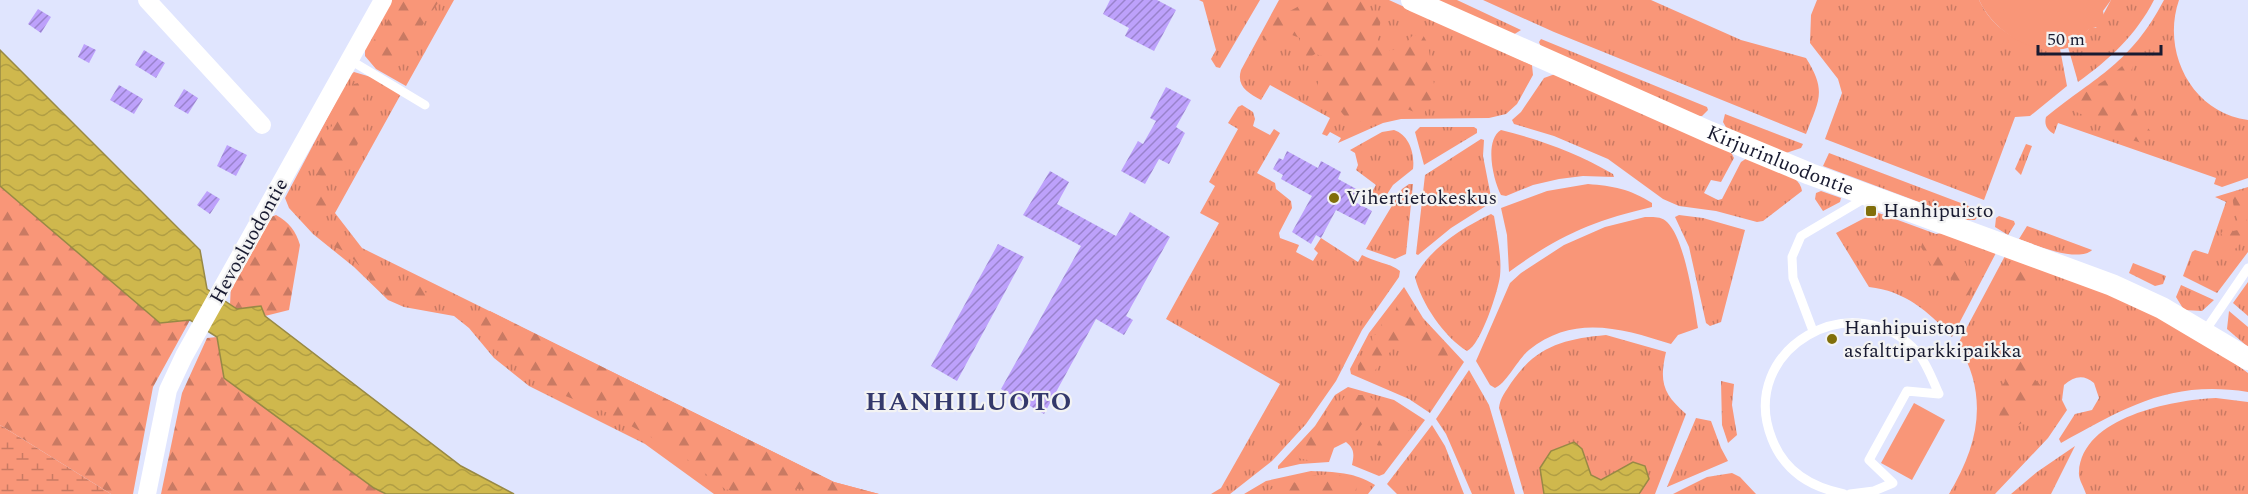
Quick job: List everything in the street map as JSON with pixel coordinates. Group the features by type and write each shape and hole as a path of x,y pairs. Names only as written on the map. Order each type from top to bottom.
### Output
{"street":[{"path":"147,0 262,125"},
{"name":"Hevosluodontie","path":"147,494 168,390 184,356 383,0"},
{"name":"Kirjurinluodontie","path":"1412,0 1709,132 1869,195 2112,285 2205,331 2248,360"}],"lane":[{"path":"350,60 425,105"},
{"path":"1813,331 1793,278 1792,257 1801,236 1869,195"},
{"path":"2205,331 2248,268"},
{"path":"1844,494 1819,488 1795,474 1777,453 1767,427 1765,399 1773,372 1789,348 1813,331 1841,322 1870,324 1897,335 1919,354 1939,394 1907,391 1869,460 1893,483 1874,491 1850,494"}],"green space":[{"path":"392,0 454,0 406,86 376,69 365,56 365,47"},
{"path":"402,0 440,0 399,59 380,64 370,55 370,46"},
{"path":"1199,0 1260,0 1220,68 1216,67 1211,59 1216,50 1203,2"},
{"path":"1279,0 1389,0 1532,65 1533,75 1517,104 1506,114 1489,118 1401,119 1383,123 1338,143 1341,138 1330,132 1327,136 1322,134 1330,118 1270,85 1261,100 1242,85 1241,70"},
{"path":"1305,0 1361,0 1369,10 1381,18 1377,44 1390,51 1404,46 1412,36 1423,35 1428,44 1436,98 1427,102 1424,116 1407,109 1403,118 1386,118 1375,122 1370,119 1362,122 1346,118 1338,108 1327,111 1320,105 1316,93 1322,56 1315,54 1309,58 1300,52 1300,38 1292,35 1269,43 1263,39 1270,23"},
{"path":"1437,0 1457,0 1521,30 1513,35"},
{"path":"1483,0 1651,0 1741,40 1806,58 1817,79 1819,96 1817,104 1806,134 1554,32"},
{"path":"1817,0 1979,0 1993,21 2012,36 2035,45 2060,49 2067,86 2030,116 2015,117 1984,200 1825,139 1842,93 1838,79 1810,43 1811,15"},
{"path":"1979,0 2111,0 2103,11 2105,21 2101,26 2091,28 2067,48 2050,50 2037,48 2013,38 1993,21"},
{"path":"2111,0 2154,0 2147,13 2121,46 2078,82 2068,47 2090,28 2096,28"},
{"path":"2164,0 2179,0 2174,20 2174,40 2178,59 2197,93 2211,106 2228,115 2248,120 2248,178 2222,187 2214,184 2216,178 2058,123 2054,134 2047,127 2046,117 2112,67 2139,39"},
{"path":"1541,39 1707,107 1708,110 1702,116 1697,116 1541,47 1539,42"},
{"path":"2132,57 2135,60 2130,74 2129,93 2138,116 2152,133 2142,143 2128,139 2106,125 2074,111 2072,104 2075,99 2110,77"},
{"path":"354,72 371,77 401,94 335,213 362,248 834,482 879,494 714,494 645,444 529,386 494,358 469,328 454,316 404,307 388,300 354,267 313,234 289,208 285,198 350,75"},
{"path":"1555,74 1731,152 1734,158 1721,182 1711,180 1704,193 1718,200 1722,199 1741,162 1747,158 1788,174 1800,184 1802,191 1763,221 1757,222 1716,211 1679,206 1663,199 1608,159 1554,136 1514,124 1512,120 1521,112 1544,78"},
{"path":"366,81 369,88 357,109 366,121 349,167 334,179 317,175 313,167 321,136 332,126 332,119 354,84"},
{"path":"1242,105 1253,112 1255,119 1253,126 1270,135 1274,129 1280,133 1257,173 1275,183 1276,189 1291,201 1292,208 1279,233 1280,238 1299,245 1296,252 1313,261 1318,253 1314,249 1321,238 1358,262 1362,255 1400,271 1399,277 1362,330 1336,381 1306,424 1272,461 1230,494 1211,494 1221,488 1280,384 1166,319 1219,223 1200,213 1215,186 1209,182 1238,129 1228,123 1238,107"},
{"path":"1725,114 1803,144 1801,148 1786,153 1727,129 1723,122"},
{"path":"1420,127 1474,127 1477,133 1424,165 1415,132"},
{"path":"1394,130 1404,136 1410,145 1413,169 1393,185 1380,205 1370,195 1376,185 1356,170 1358,165 1355,153 1350,150 1382,132"},
{"path":"1501,130 1572,153 1613,174 1614,177 1583,176 1559,179 1533,185 1506,196 1501,195 1495,180 1491,151 1496,135"},
{"path":"1481,139 1484,140 1483,156 1492,202 1451,228 1418,255 1416,254 1425,175"},
{"path":"2026,144 2032,146 2021,175 2015,169"},
{"path":"1829,153 1982,211 1975,220 1967,220 1823,166"},
{"path":"1413,184 1406,254 1395,259 1366,249 1402,189"},
{"path":"1588,184 1629,191 1652,203 1652,207 1611,218 1576,231 1509,272 1507,235 1501,208 1547,191"},
{"path":"0,186 160,323 190,320 153,387 133,494 111,494 0,425"},
{"path":"2248,187 2248,252 2217,293 2183,276 2192,252 2195,250 2208,254 2226,202 2215,197"},
{"path":"325,190 333,194 333,201 321,212 318,231 313,231 310,217 292,197 295,193"},
{"path":"1821,191 1841,198 1840,202 1823,211 1815,199 1816,193"},
{"path":"2248,191 2246,225 2242,241 2233,250 2228,247 2221,233 2229,227 2233,231 2238,230 2233,196"},
{"path":"1876,212 1936,234 1942,233 1997,251 1952,337 1915,304 1894,293 1869,287 1836,233"},
{"path":"1491,214 1494,216 1499,246 1500,276 1483,329 1478,339 1467,351 1442,328 1422,298 1415,277 1438,248"},
{"path":"276,215 291,227 300,245 289,310 265,316 261,306 237,310 230,305 231,284 271,217"},
{"path":"1679,215 1703,218 1745,230 1721,322 1710,326 1706,323 1689,247 1675,217"},
{"path":"1999,216 2014,221 2015,224 2008,235 1995,227 1996,218"},
{"path":"1645,217 1657,217 1667,222 1679,242 1688,272 1698,328 1678,335 1671,344 1616,329 1580,328 1563,332 1529,350 1499,386 1495,388 1490,385 1476,361 1510,283 1521,273 1564,245 1605,227"},
{"path":"2027,226 2092,250 2086,254 2067,254 2019,239"},
{"path":"1924,238 1941,238 1947,251 1955,249 1967,266 1973,282 1969,295 1955,298 1955,283 1949,276 1932,267 1921,247"},
{"path":"336,240 351,243 367,261 380,263 392,279 420,286 431,299 428,304 398,301 385,295 351,257 334,247 332,242"},
{"path":"2006,254 2131,305 2192,336 2221,353 2248,373 2248,392 2220,389 2172,393 2129,408 2061,443 2059,439 2075,414 2092,410 2099,398 2094,383 2083,377 2075,378 2064,385 2062,400 2067,410 2048,438 1995,494 1949,494 1967,457 1976,420 1977,401 1974,382 1968,363 1958,344"},
{"path":"2017,260 2023,266 2030,265 2037,269 2031,276 2032,281 2028,287 2005,285 2002,272 2012,261"},
{"path":"2133,263 2166,276 2163,284 2155,286 2129,273"},
{"path":"2248,282 2248,316 2233,303"},
{"path":"2181,285 2214,300 2202,311 2184,310 2176,297"},
{"path":"1404,287 1423,318 1464,362 1430,413 1409,399 1351,374 1350,369 1369,333"},
{"path":"1404,300 1409,302 1413,310 1443,345 1449,359 1444,365 1436,366 1408,343 1395,346 1367,380 1358,376 1358,364 1373,344 1372,337 1379,332 1382,323 1394,316 1398,302"},
{"path":"490,311 834,482 879,494 808,494 804,489 776,488 770,494 744,494 725,489 679,453 608,413 553,391 514,362 476,322 479,316"},
{"path":"2229,311 2248,327 2248,347 2227,329"},
{"path":"1995,329 2003,330 2013,340 2015,361 2027,354 2040,369 2030,374 2041,386 2036,396 2039,402 2030,409 2022,423 2003,432 1996,427 2002,405 1998,391 2005,377 1994,355 1988,353 1987,348 1994,341 1992,333"},
{"path":"1606,335 1666,352 1663,372 1665,387 1672,400 1686,414 1655,494 1524,494 1499,408 1502,398 1521,370 1541,353 1564,342"},
{"path":"217,337 224,378 374,488 386,494 161,494 182,393 207,338"},
{"path":"1469,370 1489,405 1515,494 1472,494 1446,434 1436,419"},
{"path":"1721,381 1734,384 1732,405 1737,435 1728,443 1722,425"},
{"path":"1348,387 1394,400 1425,420 1384,474 1379,476 1352,465 1353,452 1346,442 1334,448 1329,462 1300,464 1278,469 1278,466 1315,426 1335,395"},
{"path":"1346,395 1367,395 1377,402 1392,403 1412,425 1399,446 1386,453 1377,445 1381,436 1390,429 1385,421 1365,420 1357,431 1332,437 1318,458 1312,461 1298,458 1299,447 1324,418 1328,419"},
{"path":"2216,398 2248,402 2248,494 2086,494 2079,475 2084,453 2095,438 2112,425 2154,408 2198,399"},
{"path":"1914,403 1945,420 1912,480 1881,463"},
{"path":"1696,418 1711,421 1728,461 1667,487"},
{"path":"0,425 111,494 0,494"},
{"path":"1432,425 1445,446 1464,494 1397,494 1387,484"},
{"path":"2075,446 2051,494 2011,494 2037,472"},
{"path":"1311,471 1352,475 1375,485 1368,494 1244,494 1266,481"},
{"path":"1732,473 1740,477 1756,494 1673,494 1707,477"},
{"path":"1332,474 1357,479 1356,494 1259,494 1277,487 1286,479 1296,483 1311,476"}],"water":[{"path":"0,50 200,250 207,289 237,309 261,306 265,316 461,466 514,494 386,494 374,488 224,378 217,337 190,320 160,323 0,186"},
{"path":"1574,442 1582,449 1591,475 1601,480 1633,462 1645,466 1649,479 1639,494 1544,494 1540,468 1551,451"}],"building":[{"path":"1110,0 1157,0 1176,10 1154,51 1125,36 1129,28 1103,14"},
{"path":"38,9 51,17 41,33 28,24"},
{"path":"84,44 96,50 89,63 78,57"},
{"path":"144,50 165,63 156,78 135,65"},
{"path":"119,85 143,99 134,114 110,100"},
{"path":"1166,87 1191,100 1176,127 1185,133 1169,164 1159,159 1145,184 1121,171 1138,141 1143,144 1156,121 1150,118"},
{"path":"184,89 198,98 188,114 174,106"},
{"path":"227,145 247,155 236,176 217,166"},
{"name":"Vihertietokeskus","path":"1287,151 1318,168 1321,161 1341,172 1338,179 1360,191 1355,202 1372,211 1365,225 1336,210 1321,238 1316,235 1311,244 1292,232 1312,196 1281,179 1283,175 1273,169 1279,158 1283,160"},
{"path":"1050,171 1069,182 1057,204 1116,236 1130,212 1170,237 1126,316 1133,320 1124,335 1096,319 1044,414 1001,389 1081,246 1023,215"},
{"path":"207,191 220,199 210,214 197,205"},
{"path":"998,244 1024,257 957,381 931,366"}],"place":[{"name":"Vihertietokeskus","path":"1334,198"},
{"name":"Hanhipuisto","path":"1871,211"},
{"name":"Hanhipuiston asfalttiparkkipaikka","path":"1832,339"}],"district":[{"name":"HANHILUOTO","path":"969,402"}]}
